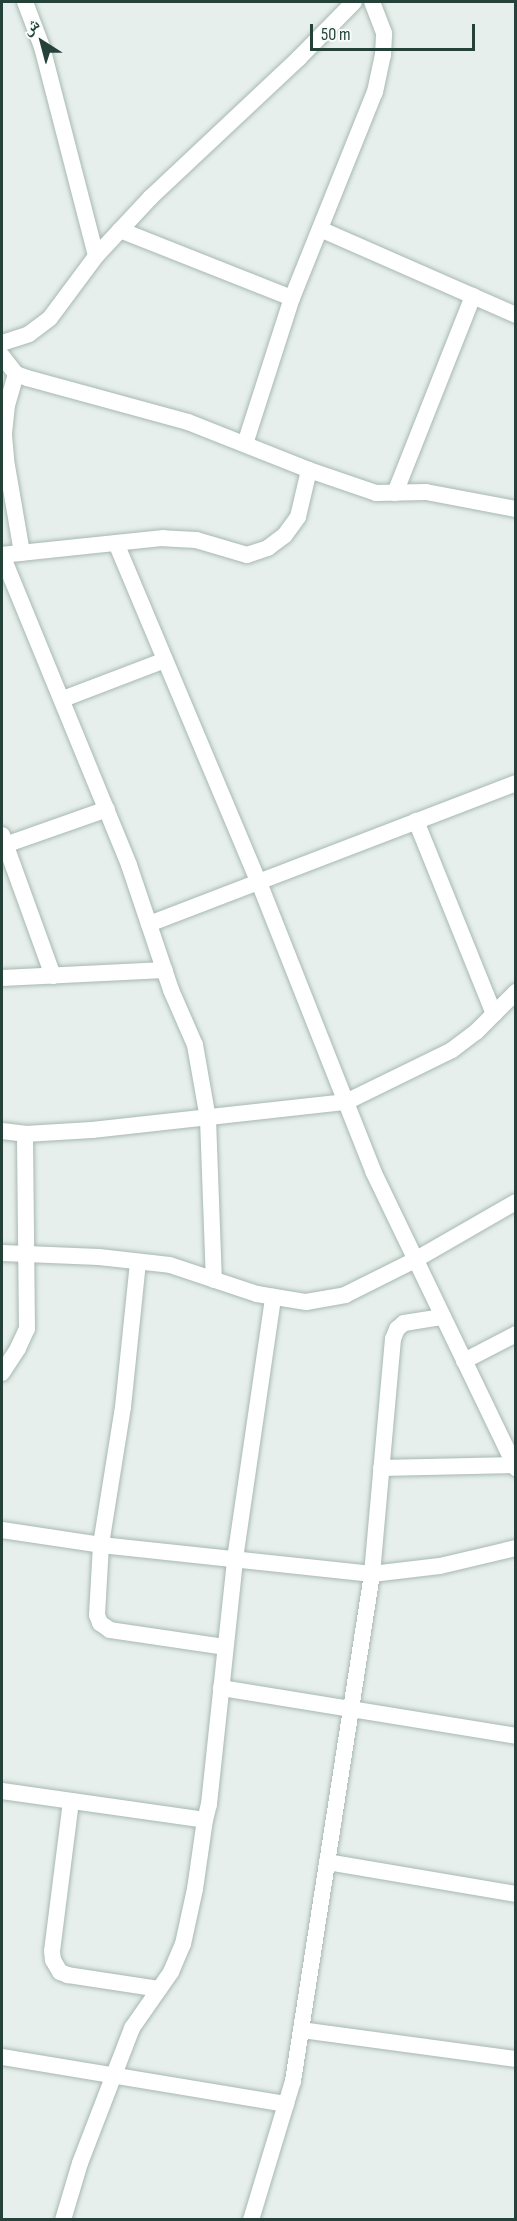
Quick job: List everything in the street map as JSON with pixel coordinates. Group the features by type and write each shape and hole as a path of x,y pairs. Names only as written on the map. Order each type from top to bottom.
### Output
{"street":[{"path":"25,2 42,47 96,256"},
{"path":"2,344 29,334 50,318 96,256 150,197 299,58 354,2"},
{"path":"245,444 292,298 375,92 383,55 384,33 372,2"},
{"path":"320,229 516,315"},
{"path":"120,230 292,298"},
{"path":"395,493 473,296"},
{"path":"2,356 16,374 188,422 309,470 376,493 426,492 516,510"},
{"path":"16,374 7,405 4,435 22,553"},
{"path":"214,1280 208,1119 195,1045 165,970 107,809 2,555 163,538 196,540 247,555 268,548 285,535 298,517 309,470"},
{"path":"116,543 258,880 373,1171 515,1466 381,1468"},
{"path":"63,699 165,660"},
{"path":"149,924 258,880 516,783"},
{"path":"52,976 3,840 107,809"},
{"path":"416,821 494,1014"},
{"path":"2,978 165,970"},
{"path":"2,1131 25,1134 92,1130 346,1102 452,1050 476,1032 515,995"},
{"path":"2,1373 27,1329 24,1255 25,1134"},
{"path":"2,1253 170,1265 273,1297 306,1302 345,1295 415,1260 516,1202"},
{"path":"138,1262 123,1407 101,1545 97,1615 100,1623 110,1630 225,1647"},
{"path":"63,2220 80,2163 132,2028 171,1972 183,1944 209,1804 235,1559 273,1297"},
{"path":"251,2220 293,2080 301,2031 372,1574 393,1339 404,1323 443,1317"},
{"path":"464,1361 516,1334"},
{"path":"2,1530 101,1545 372,1574 440,1566 516,1548"},
{"path":"221,1688 516,1736"},
{"path":"2,1791 205,1820"},
{"path":"71,1801 52,1951 53,1960 60,1972 68,1975 159,1989"},
{"path":"327,1863 516,1894"},
{"path":"301,2031 516,2059"},
{"path":"2,2057 286,2104"}]}
